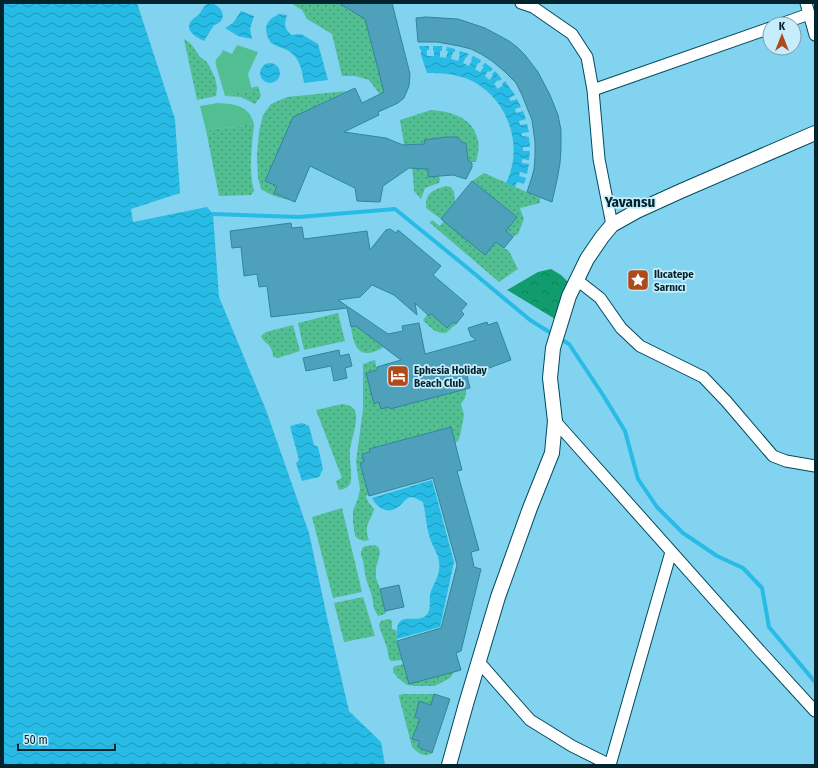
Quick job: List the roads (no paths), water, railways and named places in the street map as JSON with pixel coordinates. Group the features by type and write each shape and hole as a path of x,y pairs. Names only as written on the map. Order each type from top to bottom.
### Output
{"street":[{"path":"521,3 532,7 572,34 587,57 593,90 599,159 612,225"},
{"path":"532,7 544,3"},
{"path":"806,3 815,35"},
{"path":"802,16 809,14"},
{"path":"593,90 762,31"},
{"path":"449,765 498,597 530,508 552,453 555,421 550,378 553,348 569,296 591,253 612,225 637,211 815,133"},
{"path":"577,280 600,298 621,328 640,346 703,377 726,401 773,456 786,461 815,466"},
{"path":"555,421 815,711"},
{"path":"478,662 530,720 572,746 610,765 671,552"}],"water":[{"path":"3,3 137,3 175,119 180,193 131,209 133,222 207,207 213,214 219,297 266,410 309,533 349,711 381,742 385,765 3,765"},
{"path":"211,3 219,8 223,14 223,17 214,25 204,41 192,33 189,27 192,20 199,14 204,6"},
{"path":"241,11 254,16 250,29 252,39 238,36 225,28 233,23"},
{"path":"279,14 287,15 285,26 287,31 292,35 301,34 318,44 328,80 304,83 298,60 295,56 287,50 270,42 266,33 267,25 271,19"},
{"path":"419,46 429,46 427,56 434,56 433,46 442,46 440,57 446,58 448,51 446,51 447,47 455,49 451,59 458,61 460,51 469,54 463,63 469,66 473,56 481,60 475,69 480,72 485,63 493,69 490,72 488,71 485,76 489,80 495,71 502,79 499,81 498,80 494,84 498,89 505,81 515,95 509,98 511,101 517,99 521,107 515,109 516,113 523,111 526,119 519,121 520,125 527,124 529,132 522,133 522,136 529,137 530,147 523,147 523,151 530,151 529,160 522,159 522,163 529,164 527,174 520,172 519,176 526,178 524,184 517,182 515,187 506,183 514,155 513,141 510,126 496,101 486,90 469,79 451,74 427,73"},
{"path":"270,63 277,66 280,73 277,80 270,83 263,80 260,73 263,66"},
{"path":"302,423 309,426 314,445 318,447 323,469 319,477 302,481 296,463 299,460 290,426"},
{"path":"432,480 454,562 440,627 397,639 397,629 399,623 408,619 419,619 428,613 430,607 430,595 438,573 439,562 429,536 423,502 411,497 400,506 387,510 377,505 372,498"}],"waterway":[{"path":"213,214 299,217 395,209 530,320 554,335"},
{"path":"559,338 569,344 625,431 638,479 657,507 683,533 717,556 743,568 762,588 769,627 815,682"}],"place":[{"name":"Ilıcatepe Sarnıcı","path":"638,280"},
{"name":"Ephesia Holiday Beach Club","path":"398,376"}],"district":[{"name":"Yavansu","path":"630,202"}]}
